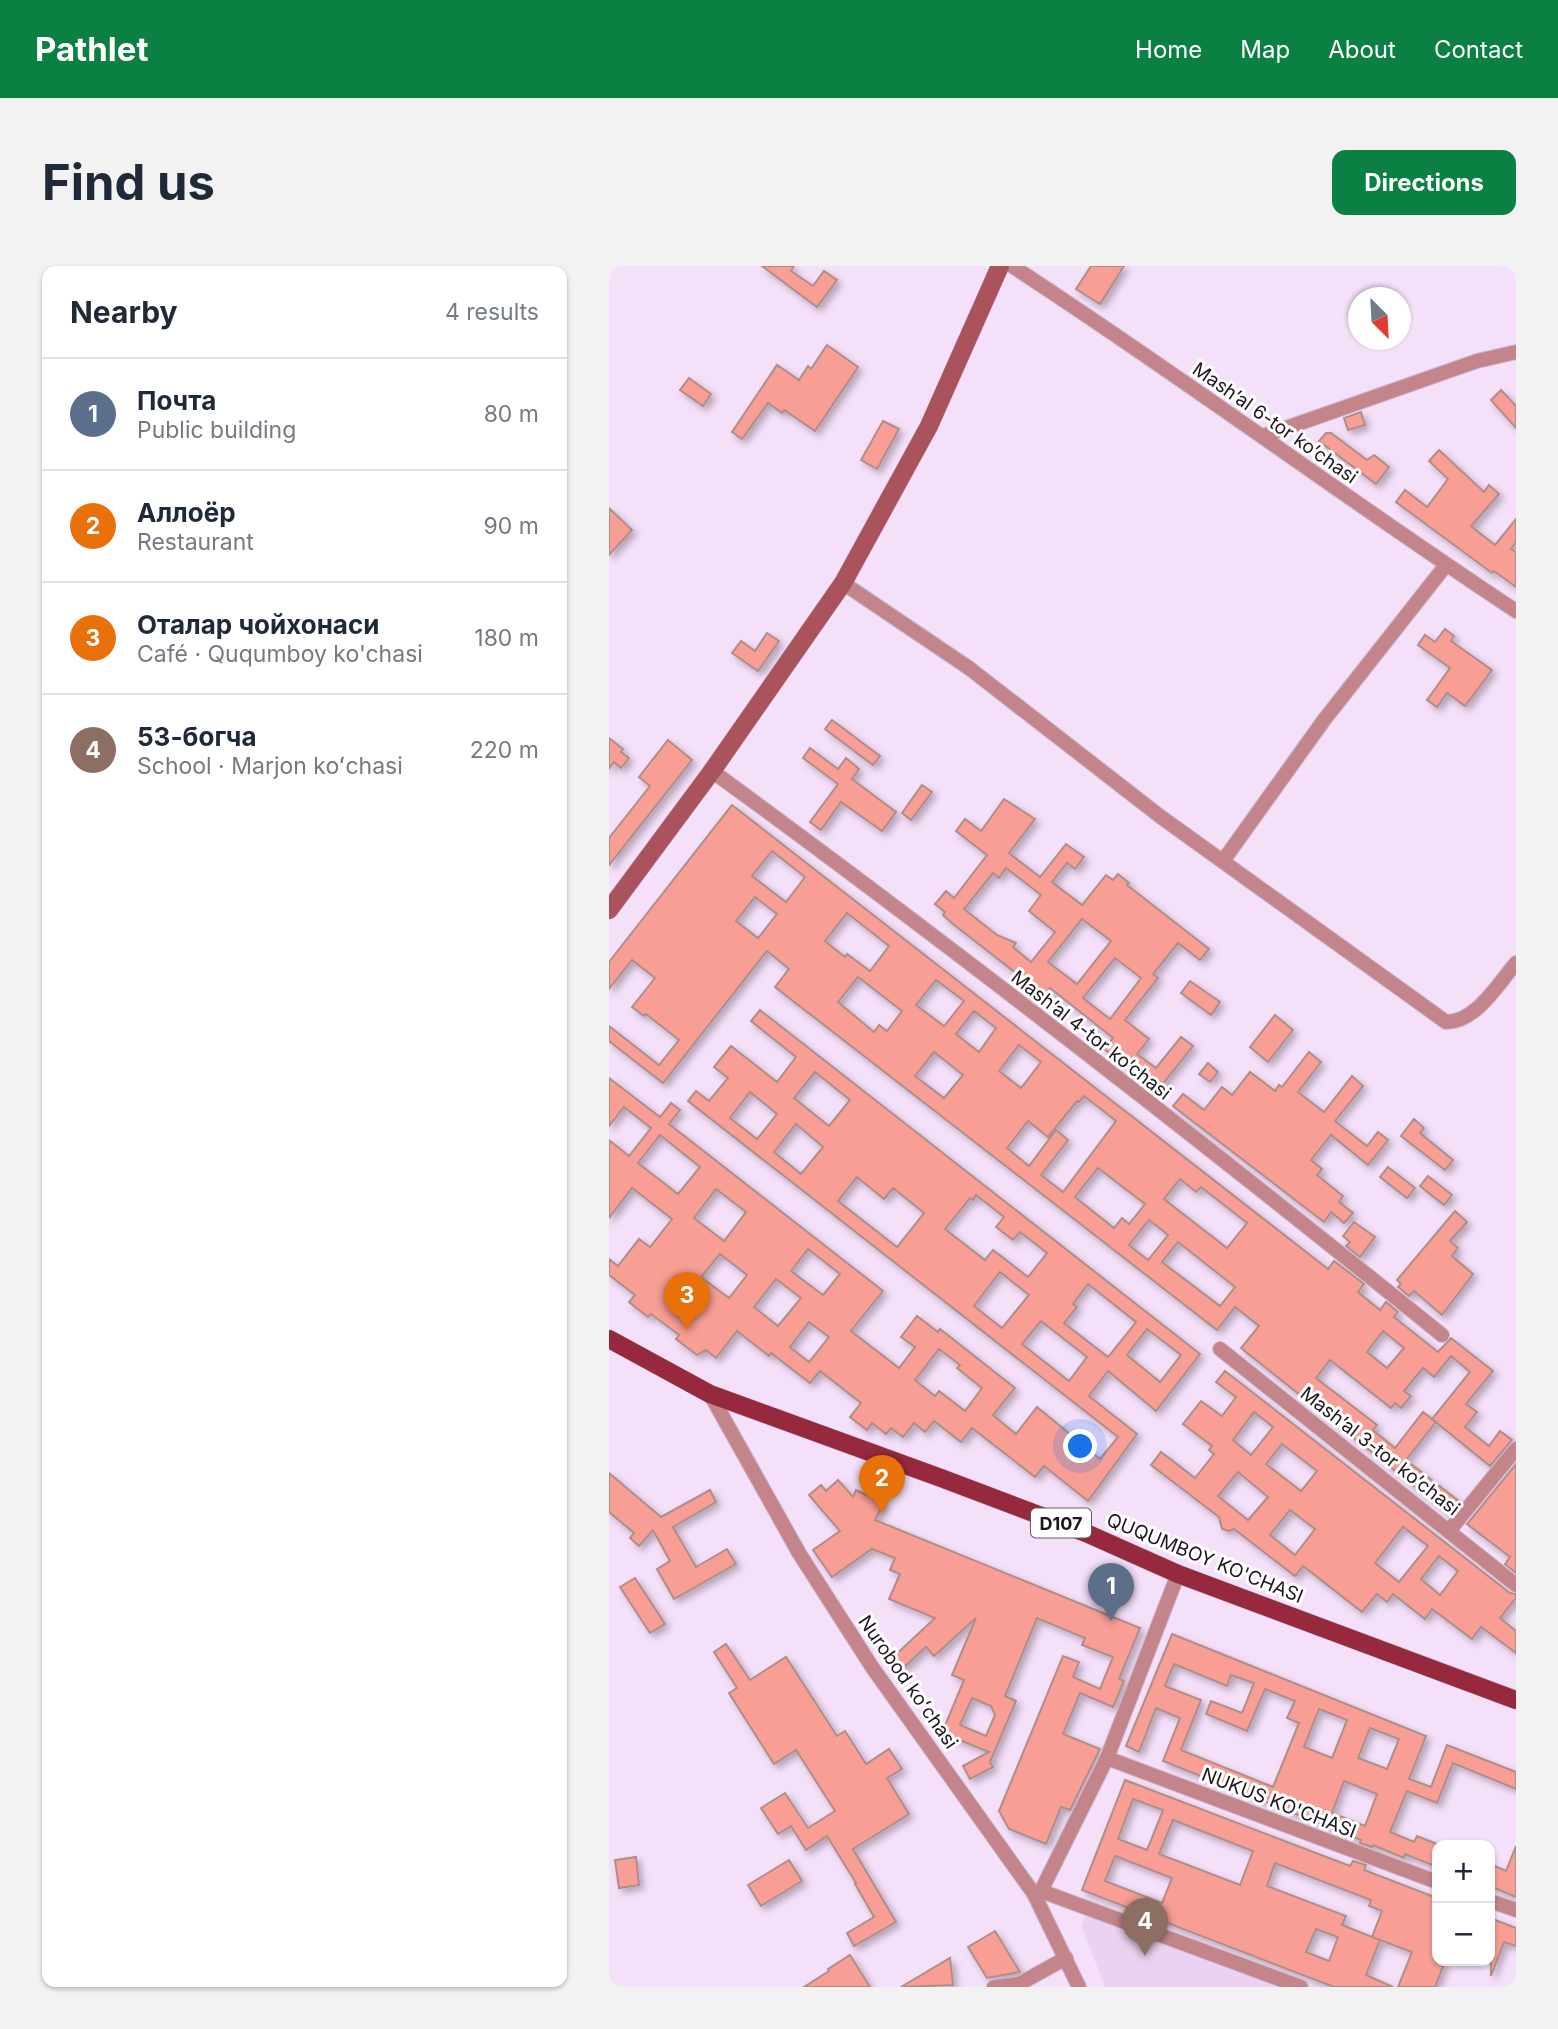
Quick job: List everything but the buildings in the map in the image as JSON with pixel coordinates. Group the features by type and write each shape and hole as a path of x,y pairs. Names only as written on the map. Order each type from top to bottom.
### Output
{"main road":[{"name":"QUQUMBOY KO'CHASI","path":"609,1339 710,1394 1037,1514 1178,1574 1516,1700"}],"street":[{"path":"609,910 712,771 842,583 929,426 1000,266"},
{"name":"Mashʼal 6-tor koʼchasi","path":"1012,266 1516,611"},
{"path":"1263,436 1477,361 1516,352"},
{"path":"1223,861 1324,720 1446,565"},
{"path":"842,583 969,668 1161,817 1446,1022 1460,1021 1516,963"},
{"name":"Mashʼal 4-tor koʼchasi","path":"712,771 845,869 1310,1228 1442,1335"},
{"name":"Mashʼal 3-tor koʼchasi","path":"1220,1349 1516,1585"},
{"name":"Nurobod koʻchasi","path":"710,1394 799,1553 872,1667 1038,1892 1079,1987"},
{"path":"1449,1531 1516,1449"},
{"path":"1178,1574 1107,1758 1038,1892 1301,1987"},
{"name":"NUKUS KO'CHASI","path":"1107,1758 1432,1880"},
{"path":"1495,1902 1516,1910"},
{"path":"994,1987 1019,1984 1066,1958"}],"shaded area":[{"path":"1087,1914 1278,1987 1105,1987 1081,1925"}],"place":[{"name":"Оталар чойхонаси","path":"687,1330"},
{"name":"Аллоёр","path":"882,1513"},
{"name":"Почта","path":"1111,1621"},
{"name":"53-богча","path":"1145,1956"}]}
